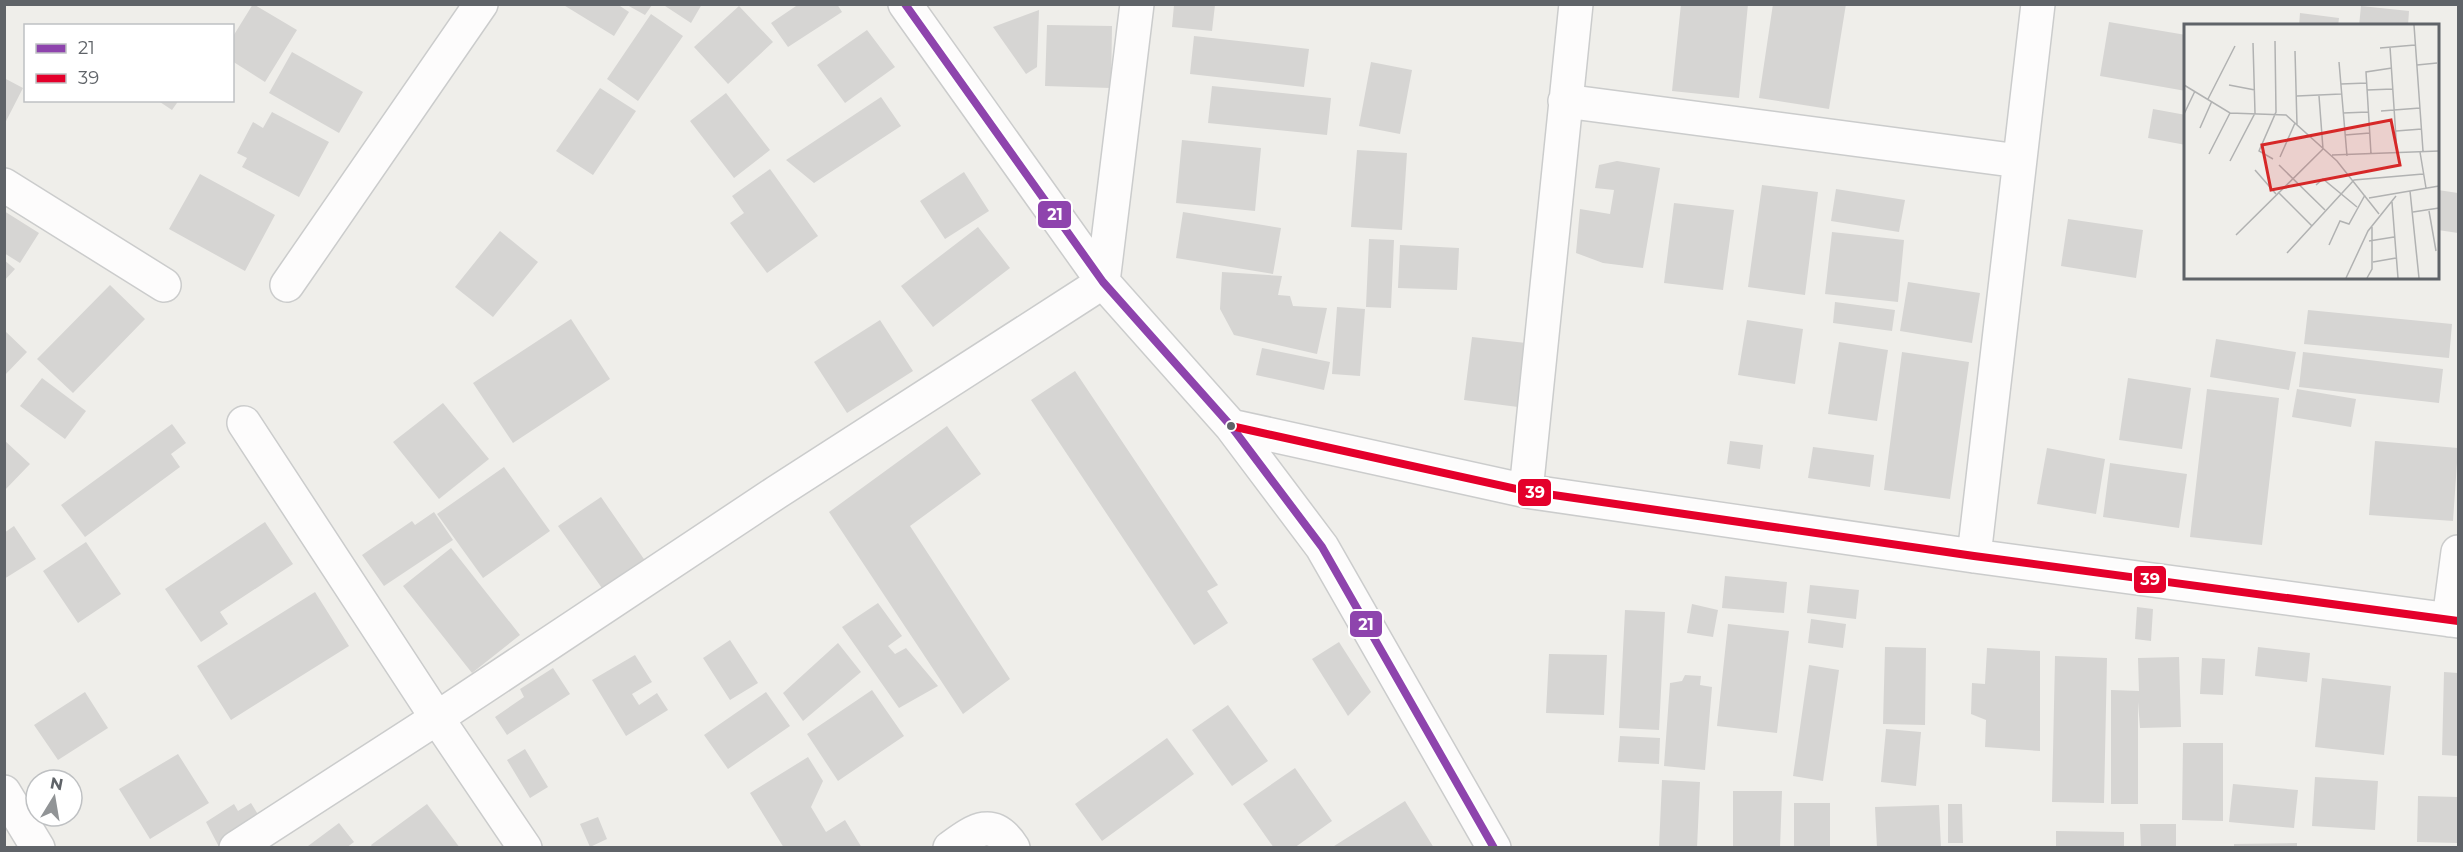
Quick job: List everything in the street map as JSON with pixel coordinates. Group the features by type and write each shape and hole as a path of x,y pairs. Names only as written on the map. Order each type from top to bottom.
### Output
{"street":[{"path":"287,285 481,4"},
{"path":"905,4 1103,282 1231,426 1322,547 1494,848"},
{"path":"1103,282 1137,4"},
{"path":"1526,491 1576,4"},
{"path":"1974,556 2038,4"},
{"path":"1565,101 2019,161"},
{"path":"4,185 164,285"},
{"path":"236,848 437,718 777,492 1103,282"},
{"path":"244,423 525,848"},
{"path":"1231,426 1526,491 1974,556 2454,621 2458,552"},
{"path":"4,792 38,848"},
{"path":"950,848 972,832 988,828 1004,834 1013,848"}],"building":[{"path":"253,4 297,30 265,82 234,62 234,35"},
{"path":"562,4 617,4 629,12 614,36"},
{"path":"662,4 702,4 691,23"},
{"path":"799,4 837,4 842,12 788,47 771,23"},
{"path":"1681,4 1748,4 1739,98 1672,91"},
{"path":"1773,4 1846,4 1829,109 1759,98"},
{"path":"627,5 652,5 645,15"},
{"path":"1174,5 1215,5 1212,31 1172,27"},
{"path":"739,6 773,42 728,84 694,47"},
{"path":"2361,6 2409,11 2408,24 2359,24"},
{"path":"1039,10 1037,67 1026,74 993,27"},
{"path":"2300,13 2339,18 2338,24 2299,24"},
{"path":"651,14 683,36 638,101 607,79"},
{"path":"2109,22 2184,35 2184,91 2100,76"},
{"path":"1047,25 1112,26 1111,88 1045,86"},
{"path":"867,30 895,67 845,103 817,65"},
{"path":"1194,36 1309,49 1304,87 1190,74"},
{"path":"292,52 363,92 339,133 269,93"},
{"path":"1371,62 1412,70 1400,134 1359,126"},
{"path":"4,78 23,88 4,125"},
{"path":"1212,86 1331,98 1327,135 1208,123"},
{"path":"600,88 636,111 593,175 556,151"},
{"path":"726,93 770,150 734,178 690,121"},
{"path":"881,97 901,126 814,183 786,160"},
{"path":"160,102 178,102 172,110"},
{"path":"2153,109 2184,115 2184,145 2148,138"},
{"path":"272,112 329,142 299,197 242,167 247,158 237,153 253,122 263,128"},
{"path":"1182,140 1261,148 1255,211 1176,203"},
{"path":"1357,150 1407,153 1402,230 1351,227"},
{"path":"1617,161 1660,168 1643,268 1603,263 1576,253 1580,209 1610,214 1614,190 1595,188 1599,165"},
{"path":"770,169 818,236 767,273 730,223 744,213 732,196"},
{"path":"964,172 989,211 945,239 920,201"},
{"path":"200,174 275,215 245,271 169,229"},
{"path":"1762,185 1818,192 1805,295 1748,287"},
{"path":"1836,189 1905,200 1899,232 1831,221"},
{"path":"2439,190 2458,193 2458,233 2439,230"},
{"path":"1674,203 1734,210 1723,290 1664,283"},
{"path":"4,211 39,233 20,263 4,253"},
{"path":"1183,212 1281,228 1273,274 1176,258"},
{"path":"2068,219 2143,230 2136,278 2061,266"},
{"path":"978,227 1010,268 933,327 901,286"},
{"path":"500,231 538,262 493,317 455,287"},
{"path":"1832,232 1904,240 1898,302 1825,294"},
{"path":"1369,239 1394,240 1391,308 1366,307"},
{"path":"1400,245 1459,248 1457,290 1398,288"},
{"path":"4,260 15,269 4,281"},
{"path":"1222,272 1282,276 1278,295 1290,296 1293,306 1327,308 1317,354 1234,335 1220,309"},
{"path":"1908,282 1980,293 1972,343 1900,331"},
{"path":"110,285 145,319 73,393 37,359"},
{"path":"1835,302 1895,310 1892,331 1833,323"},
{"path":"1337,307 1365,309 1360,376 1332,374"},
{"path":"2308,310 2452,324 2449,358 2304,344"},
{"path":"571,319 610,379 513,443 473,383"},
{"path":"880,320 913,371 847,413 814,362"},
{"path":"1747,320 1803,329 1795,384 1738,375"},
{"path":"4,330 27,352 4,376"},
{"path":"1472,337 1526,343 1518,407 1464,400"},
{"path":"2216,339 2296,352 2289,390 2210,377"},
{"path":"1839,342 1888,350 1877,421 1828,414"},
{"path":"1262,348 1330,362 1324,390 1256,375"},
{"path":"1902,352 1969,362 1950,499 1884,490"},
{"path":"2303,352 2443,369 2439,403 2299,387"},
{"path":"1075,371 1218,585 1207,591 1228,623 1194,645 1031,400"},
{"path":"42,378 86,411 65,439 20,406"},
{"path":"2128,378 2191,388 2182,449 2119,440"},
{"path":"2207,389 2279,398 2262,545 2190,537"},
{"path":"2297,389 2356,399 2351,427 2292,417"},
{"path":"443,403 489,459 439,499 393,442"},
{"path":"172,424 186,443 171,454 180,467 85,537 61,505"},
{"path":"947,426 981,474 910,526 1010,679 963,714 829,512"},
{"path":"4,440 30,464 4,491"},
{"path":"1730,441 1763,445 1760,469 1727,464"},
{"path":"2375,441 2458,448 2453,521 2369,515"},
{"path":"1813,447 1874,455 1870,487 1808,478"},
{"path":"2047,448 2105,459 2096,514 2037,504"},
{"path":"2110,463 2187,474 2179,528 2103,517"},
{"path":"504,467 550,531 483,578 437,514"},
{"path":"601,497 646,562 604,591 558,526"},
{"path":"434,512 453,540 384,586 362,555 412,521 415,525"},
{"path":"265,522 293,564 220,612 228,624 201,642 165,589"},
{"path":"14,526 36,559 4,579 4,533"},
{"path":"86,542 121,594 78,623 43,571"},
{"path":"451,548 520,635 472,673 403,586"},
{"path":"1725,576 1787,582 1784,613 1722,608"},
{"path":"1810,585 1859,590 1856,619 1807,613"},
{"path":"315,592 349,646 231,720 197,666"},
{"path":"878,603 902,636 888,646 895,654 906,648 938,686 899,708 842,627"},
{"path":"1692,604 1718,610 1713,637 1687,633"},
{"path":"2137,607 2153,609 2151,641 2135,639"},
{"path":"1625,610 1665,612 1659,730 1619,728"},
{"path":"1811,619 1846,624 1843,648 1808,643"},
{"path":"1728,624 1789,631 1777,733 1717,726"},
{"path":"730,640 758,683 730,700 703,658"},
{"path":"1339,642 1371,692 1348,716 1312,659"},
{"path":"838,643 861,672 803,721 783,693"},
{"path":"1885,647 1926,648 1925,725 1883,724"},
{"path":"2258,647 2310,653 2307,682 2255,676"},
{"path":"1987,648 2040,651 2040,751 1985,747 1986,720 1971,714 1972,683 1985,684"},
{"path":"1549,654 1607,655 1604,715 1546,713"},
{"path":"635,655 652,682 632,694 639,705 657,693 668,710 626,736 592,680"},
{"path":"2055,656 2107,658 2104,803 2052,802"},
{"path":"2179,657 2181,727 2140,728 2138,702 2138,804 2111,804 2111,690 2139,691 2138,658"},
{"path":"2202,658 2225,659 2223,695 2200,694"},
{"path":"1809,665 1839,670 1823,781 1793,776"},
{"path":"553,668 570,694 507,735 495,717 524,697 520,689"},
{"path":"2444,672 2458,673 2458,756 2442,755"},
{"path":"1685,675 1701,676 1700,685 1712,687 1705,770 1664,766 1670,683 1682,681"},
{"path":"2322,678 2391,686 2384,755 2315,747"},
{"path":"872,690 904,736 838,781 807,734"},
{"path":"85,692 108,728 58,760 34,725"},
{"path":"766,692 790,726 728,769 704,735"},
{"path":"1228,705 1268,761 1232,786 1192,730"},
{"path":"1886,729 1921,732 1916,786 1881,782"},
{"path":"1620,736 1660,738 1659,764 1618,762"},
{"path":"1167,738 1194,774 1102,841 1075,804"},
{"path":"2183,743 2223,743 2223,821 2182,820"},
{"path":"525,749 548,787 530,798 507,760"},
{"path":"178,754 209,803 150,839 119,789"},
{"path":"808,757 823,781 811,807 826,832 845,820 862,848 784,848 750,793"},
{"path":"1295,768 1332,821 1294,848 1274,848 1243,804"},
{"path":"2315,777 2378,781 2375,830 2312,826"},
{"path":"1662,780 1700,782 1697,848 1659,848"},
{"path":"2233,784 2298,790 2294,828 2229,822"},
{"path":"1733,791 1782,791 1780,848 1733,848"},
{"path":"2418,796 2458,797 2458,843 2417,842"},
{"path":"1405,801 1434,848 1331,848"},
{"path":"251,803 259,816 251,832 218,845 206,822 234,804 238,811"},
{"path":"1794,803 1830,803 1830,848 1794,848"},
{"path":"427,804 460,848 373,848 371,845"},
{"path":"1948,804 1962,804 1963,843 1948,843"},
{"path":"1939,805 1941,848 1877,848 1875,807"},
{"path":"598,817 607,839 590,847 580,824"},
{"path":"339,823 354,842 346,848 309,848 308,846"},
{"path":"2140,824 2176,824 2176,848 2141,848"},
{"path":"2056,831 2124,832 2124,848 2056,848"},
{"path":"2297,843 2297,848 2234,848 2234,844"}],"transit line":[{"name":"21","path":"905,4 1103,282 1231,426 1322,547 1494,848"},
{"name":"39","path":"1231,426 1526,491 1974,556 2458,621"}]}
